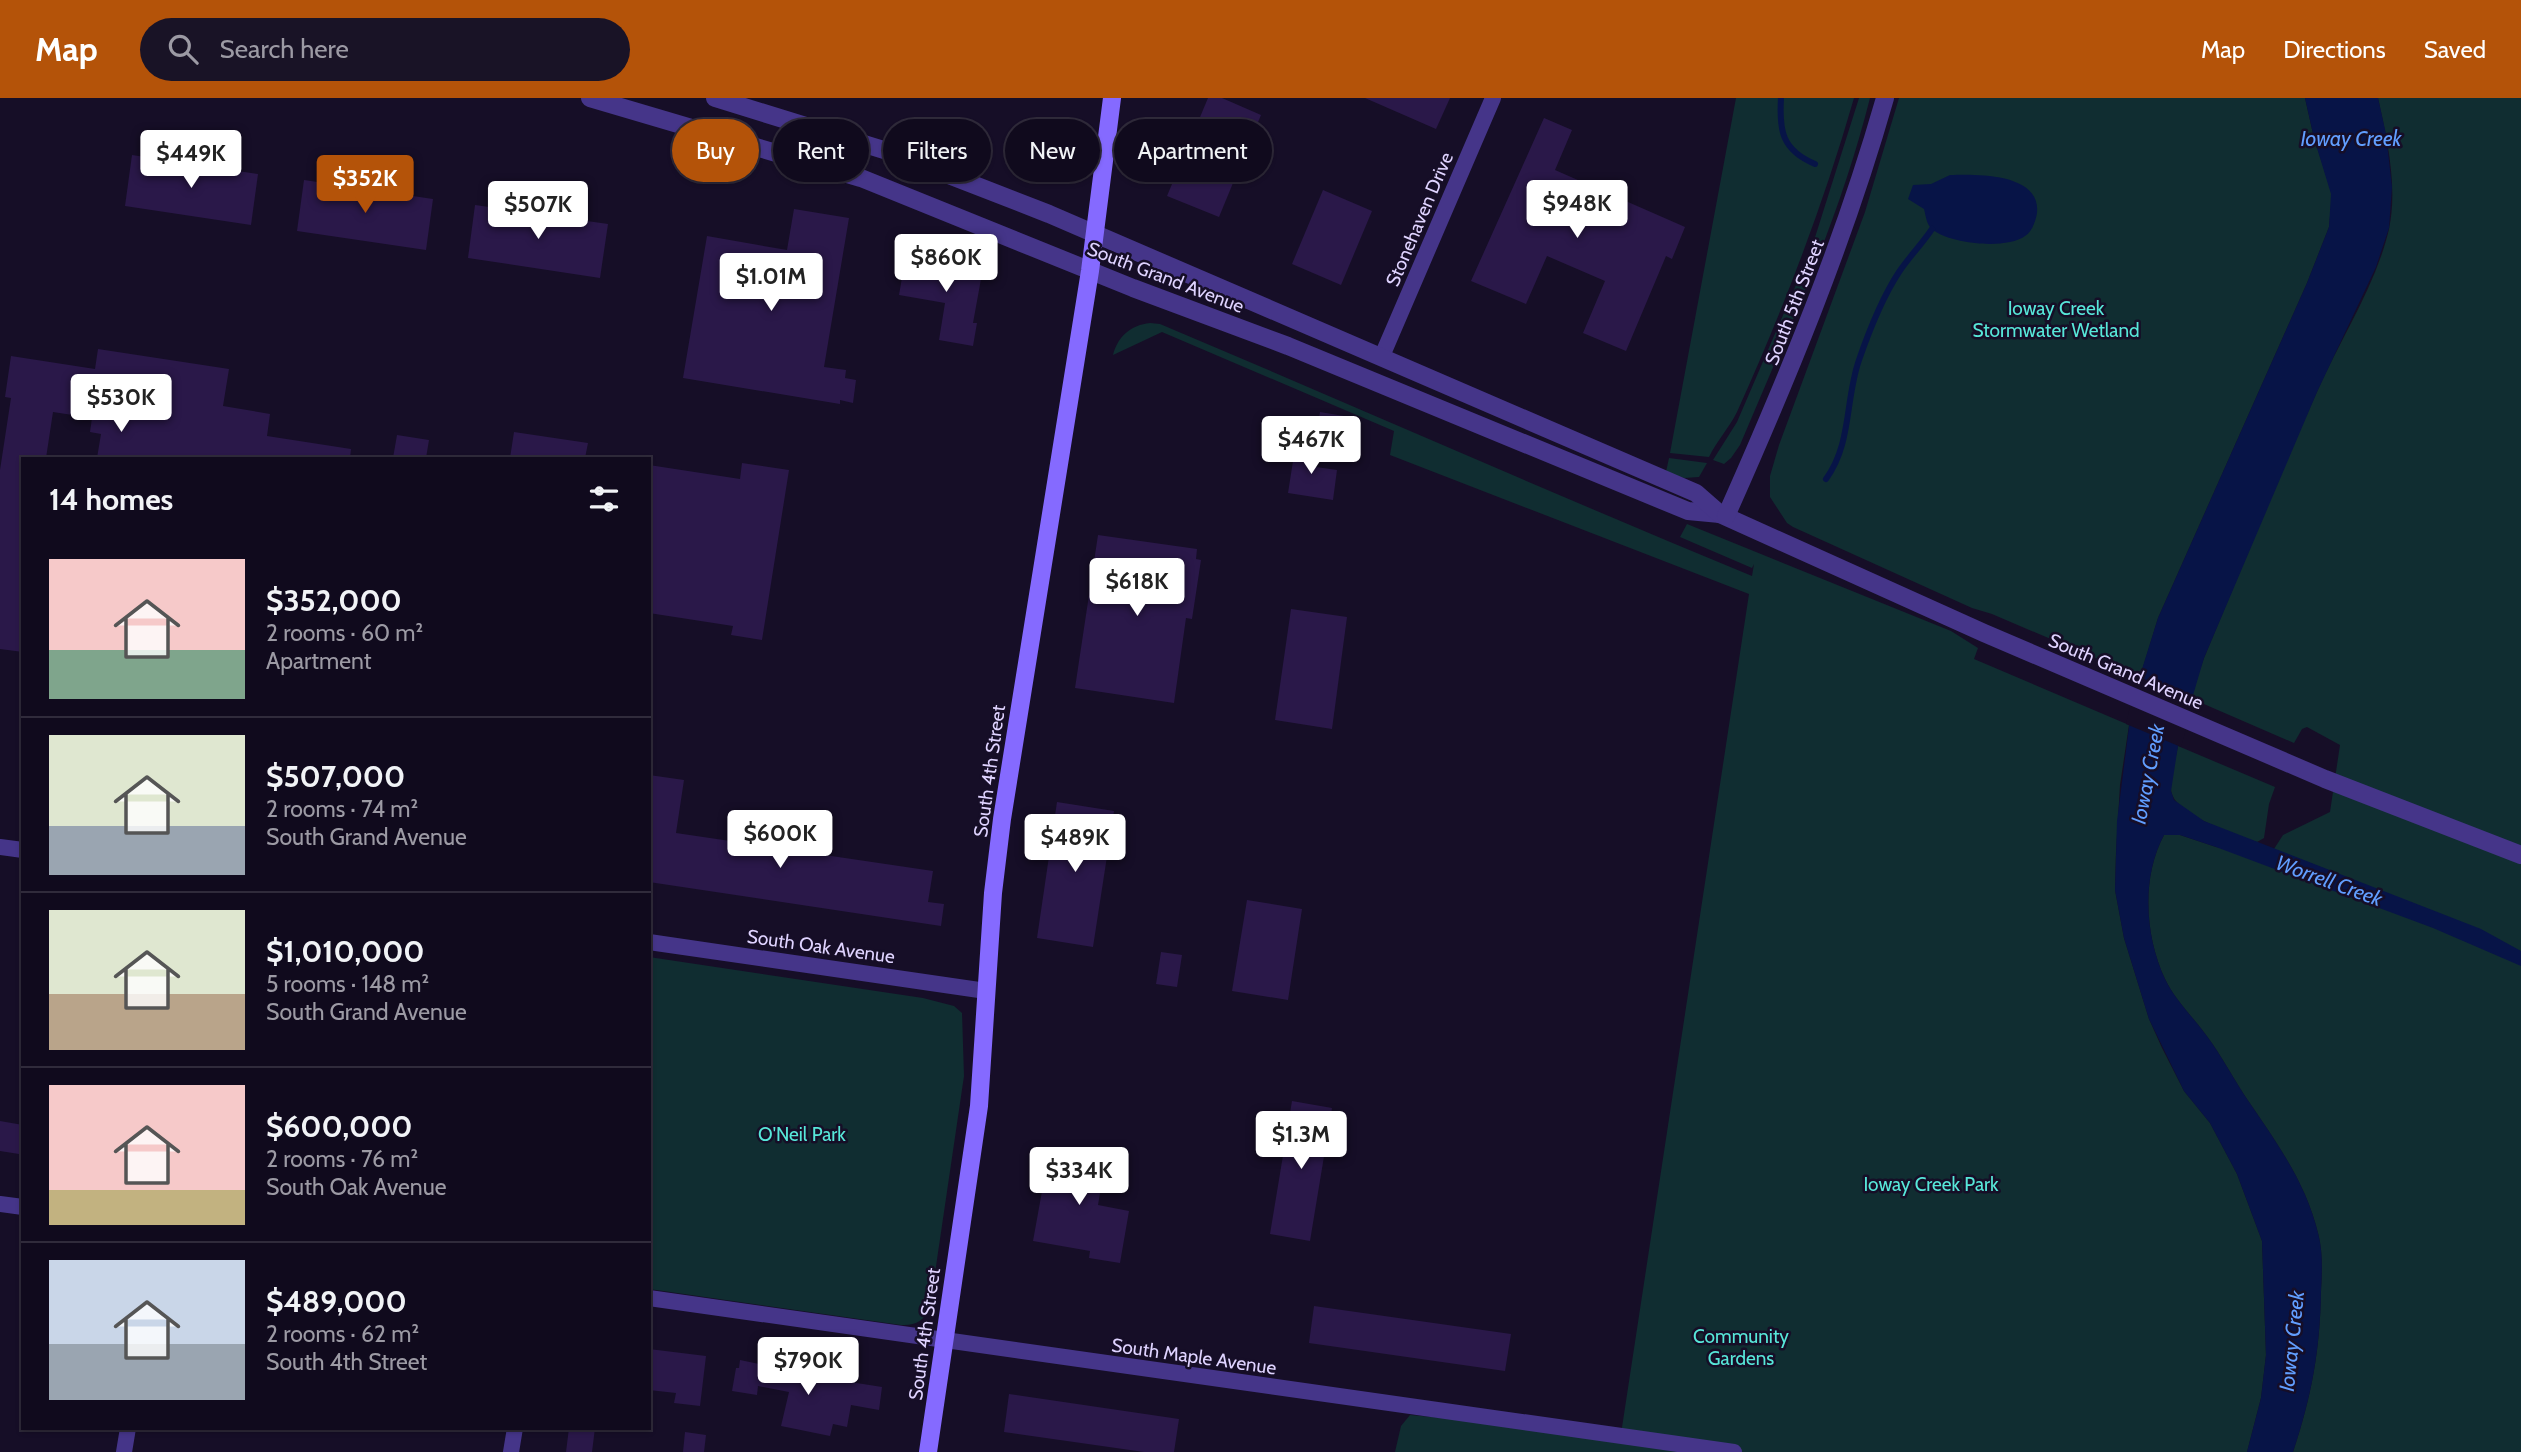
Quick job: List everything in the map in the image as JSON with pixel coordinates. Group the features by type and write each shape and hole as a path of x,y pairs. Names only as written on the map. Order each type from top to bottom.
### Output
{"main road":[{"name":"South 4th Street","path":"928,1452 979,1105 993,893 1002,819 1090,271 1112,98"}],"street":[{"name":"South Grand Avenue","path":"590,98 861,178 1090,271 1288,346 1688,511 1723,515"},
{"name":"South Grand Avenue","path":"715,98 887,151 1049,214 1696,493 1723,515 1984,633 2325,779 2521,855"},
{"name":"Stonehaven Drive","path":"1382,356 1493,98"},
{"name":"South 5th Street","path":"1723,515 1770,420 1830,271 1885,98"},
{"path":"0,846 21,850"},
{"name":"South Oak Avenue","path":"651,942 986,991"},
{"path":"0,1204 21,1207"},
{"name":"South Maple Avenue","path":"651,1298 1734,1452"},
{"path":"124,1452 128,1430"},
{"path":"511,1452 514,1430"}],"green space":[{"path":"1736,98 1854,98 1801,257 1737,412 1709,457 1670,453"},
{"path":"1859,98 1870,98 1844,187 1812,274 1740,445 1724,464 1713,460 1737,422 1811,250"},
{"name":"Ioway Creek Stormwater Wetland","path":"1899,98 2305,98 2314,138 2332,194 2329,227 2307,283 2158,618 2140,677 1972,608 1793,527 1787,523 1770,497 1770,476 1779,445 1865,212"},
{"path":"2378,98 2521,98 2521,1452 2293,1452 2310,1392 2317,1353 2322,1269 2318,1233 2306,1197 2280,1148 2212,1043 2169,987 2158,962 2150,926 2149,888 2157,852 2164,835 2180,835 2216,847 2323,868 2274,849 2283,835 2330,812 2340,745 2307,727 2302,729 2294,743 2190,698 2204,658 2287,460 2383,250 2389,229 2392,180"},
{"name":"Ioway Creek Park","path":"1160,324 1752,576 1754,564 1752,568 1680,537 1687,524 1951,631 1978,648 1974,659 2129,725 2120,785 2115,890 2124,938 2149,1019 2162,1048 2184,1091 2210,1123 2237,1174 2262,1241 2266,1355 2261,1398 2247,1452 1395,1452 1401,1426 1410,1415 1621,1434 1749,594 1390,455 1394,431 1162,332 1113,355 1118,342 1126,333 1137,326"},
{"path":"1669,458 1707,463 1699,477 1684,478 1666,472"},
{"path":"2178,746 2275,787 2269,804 2264,838 2257,842 2235,834 2206,822 2182,807 2174,798 2171,789"},
{"name":"O'Neil Park","path":"651,957 923,998 954,1006 962,1013 964,1076 930,1307 922,1319 911,1325 651,1289"}],"water":[{"name":"Ioway Creek","path":"2305,98 2378,98 2386,134 2392,187 2389,228 2376,267 2317,392 2204,658 2178,746 2171,791 2174,800 2204,821 2481,929 2521,951 2521,966 2433,928 2216,847 2180,835 2164,835 2152,870 2148,907 2158,962 2174,994 2212,1043 2290,1164 2313,1215 2321,1247 2317,1353 2310,1392 2293,1452 2247,1452 2261,1398 2266,1355 2262,1241 2237,1174 2210,1123 2184,1091 2149,1019 2124,938 2115,890 2117,821 2129,727 2143,666 2158,618 2307,283 2329,227 2331,194"},
{"path":"1950,175 1990,176 2018,183 2029,190 2036,200 2037,213 2030,232 2016,240 1992,244 1951,238 1932,229 1924,209 1908,199 1913,185 1931,184"}],"pier":[{"path":"2137,676 2194,700 2181,747 2126,724"}],"building":[{"path":"1208,98 1222,98 1261,115 1259,119 1199,119"},
{"path":"1365,98 1450,98 1436,129"},
{"path":"1544,118 1572,130 1555,170 1685,227 1672,259 1666,256 1626,351 1583,333 1605,281 1547,256 1526,304 1471,281"},
{"path":"132,155 258,174 251,225 125,206"},
{"path":"304,180 433,199 426,250 297,231"},
{"path":"1173,182 1233,182 1219,217 1167,196"},
{"path":"1323,190 1372,211 1341,285 1292,264"},
{"path":"475,205 608,224 600,278 468,258"},
{"path":"794,209 849,218 824,367 846,370 845,378 856,380 853,403 840,400 840,404 683,378 707,236 787,250"},
{"path":"906,255 983,268 973,323 977,323 973,346 939,340 945,303 899,295"},
{"path":"98,349 229,369 223,406 270,414 267,436 351,449 350,457 97,457 101,434 90,432 92,418 53,412 46,457 21,457 21,652 0,649 0,470 11,398 5,397 11,356 95,369"},
{"path":"1320,412 1344,416 1341,435 1317,430"},
{"path":"514,432 588,443 585,457 510,457"},
{"path":"397,435 429,440 426,457 393,457"},
{"path":"1296,442 1312,444 1309,466 1337,470 1333,500 1288,493"},
{"path":"742,463 789,470 762,640 731,635 733,626 651,613 651,465 740,479"},
{"path":"1098,535 1197,549 1196,559 1201,560 1192,619 1186,618 1174,703 1075,688"},
{"path":"1291,609 1347,617 1332,729 1275,720"},
{"path":"651,775 684,780 676,833 933,871 928,902 944,904 941,926 651,882"},
{"path":"1057,802 1114,811 1093,947 1037,938"},
{"path":"1247,900 1302,909 1288,1000 1232,991"},
{"path":"1161,952 1182,955 1177,987 1156,984"},
{"path":"1292,1101 1332,1108 1310,1241 1270,1234"},
{"path":"0,1121 21,1125 19,1154 0,1151"},
{"path":"1050,1147 1106,1157 1098,1205 1129,1211 1120,1263 1089,1258 1090,1251 1033,1241"},
{"path":"1314,1306 1511,1334 1505,1371 1309,1343"},
{"path":"651,1349 706,1356 700,1406 674,1403 676,1393 651,1390"},
{"path":"740,1360 794,1371 793,1375 824,1382 825,1378 882,1387 879,1410 851,1405 847,1427 833,1424 830,1436 781,1426 789,1392 758,1386 757,1395 732,1391"},
{"path":"1009,1394 1179,1419 1174,1452 1144,1452 1004,1432"},
{"path":"569,1430 595,1430 592,1452 566,1452"},
{"path":"685,1432 706,1435 704,1452 683,1452"}],"waterway":[{"path":"1781,98 1782,130 1789,146 1815,164"},
{"path":"1826,479 1840,451 1855,375 1876,315 1899,272 1932,229"}],"water label":[{"name":"Worrell Creek","path":"2329,881"}],"park label":[{"name":"Community Gardens","path":"1741,1347"}]}
